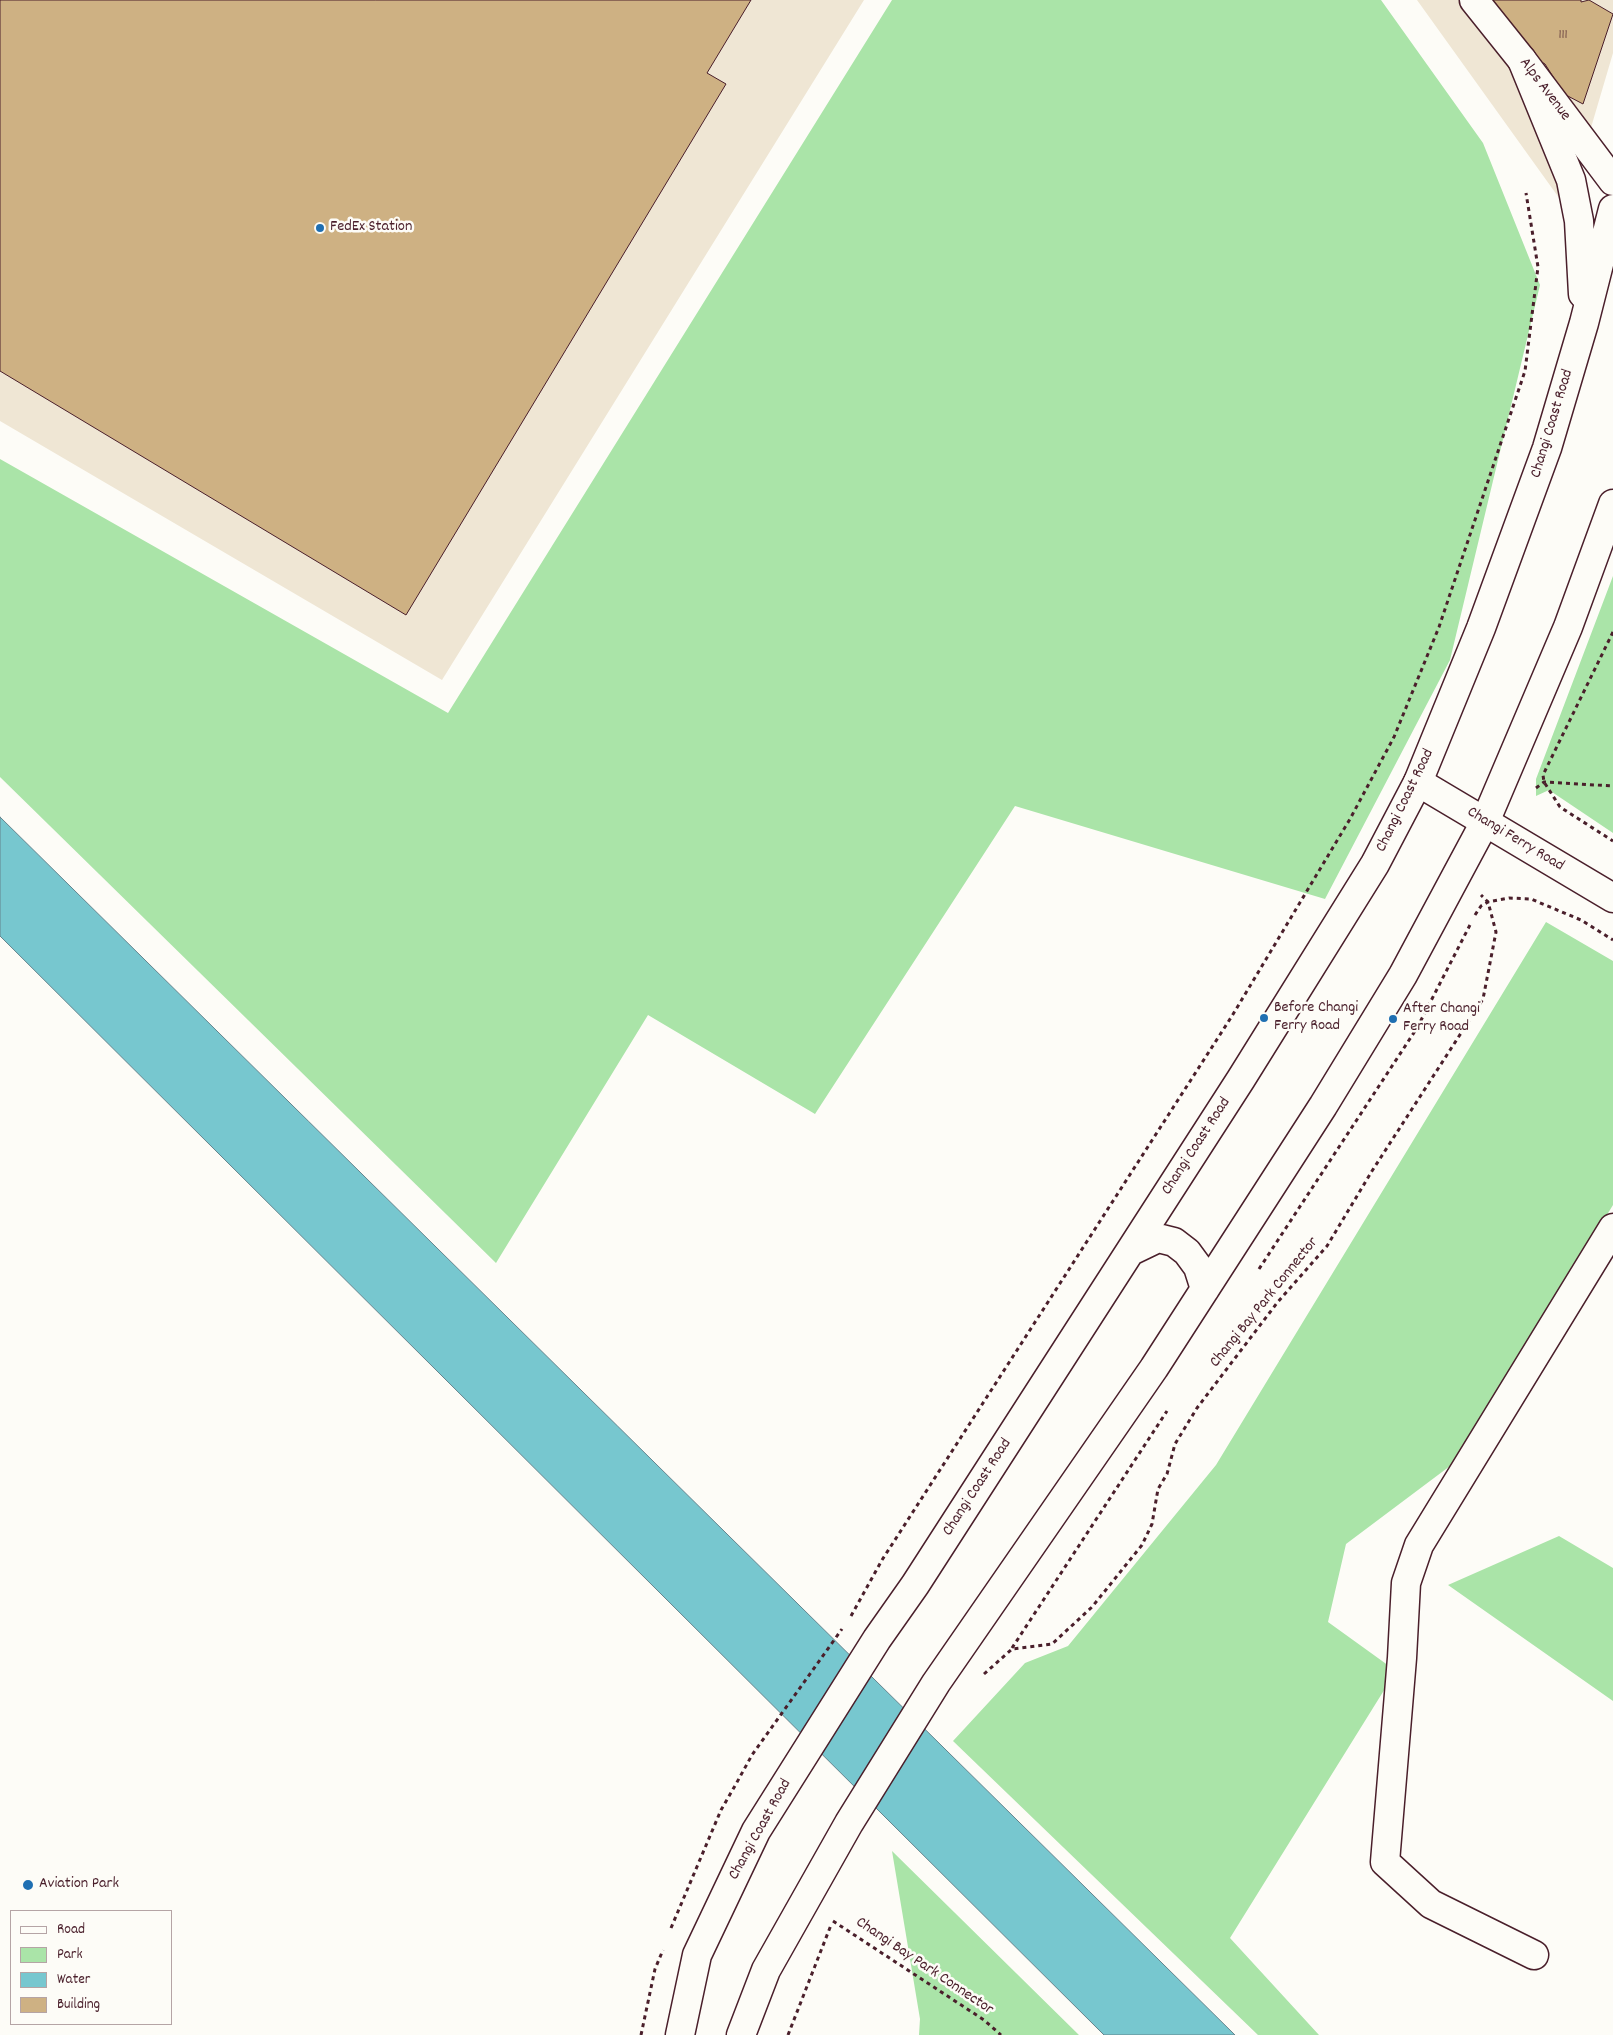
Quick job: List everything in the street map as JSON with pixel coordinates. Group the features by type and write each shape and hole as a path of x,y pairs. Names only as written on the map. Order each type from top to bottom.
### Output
{"main road":[{"name":"Alps Avenue","path":"1474,0 1522,60 1613,181"},
{"path":"1522,60 1570,180 1578,221 1584,323"},
{"name":"Changi Coast Road","path":"680,2035 697,1955 756,1831 877,1639 920,1577 1241,1079 1375,864 1418,782 1481,628 1547,448 1584,323 1613,209"},
{"path":"741,2035 766,1970 849,1823 936,1683 1148,1376 1205,1290 1323,1106 1402,975 1485,822 1568,627 1613,504"},
{"name":"Changi Ferry Road","path":"1418,782 1613,898"},
{"path":"1534,1955 1431,1904 1385,1862 1402,1658 1406,1583 1419,1545 1613,1228"},
{"path":"1131,1250 1158,1238 1174,1242 1187,1252 1198,1267 1205,1290"}],"path":[{"path":"850,1618 882,1560 1232,1016 1350,819 1394,737 1439,627 1525,371 1538,266 1526,193"},
{"path":"1613,632 1543,775 1544,782 1560,807 1613,841"},
{"path":"1544,782 1613,786"},
{"name":"Changi Bay Park Connector","path":"984,1674 1012,1649 1052,1644 1092,1607 1142,1545 1152,1524 1158,1489 1167,1474 1175,1444 1197,1408 1277,1303 1327,1246 1372,1171 1483,999 1496,932 1488,902 1479,892"},
{"path":"1488,902 1509,898 1531,899 1581,920 1613,940"},
{"path":"752,1756 844,1627"},
{"name":"Changi Bay Park Connector","path":"788,2035 833,1921 984,2020 1001,2035"}],"shaded area":[{"name":"FedEx Station","path":"0,0 864,0 442,680 0,421"},
{"path":"1417,0 1613,0 1613,53 1567,209"}],"green space":[{"path":"892,0 1381,0 1483,143 1540,285 1450,660 1325,899 1015,806 815,1114 648,1015 496,1263 0,777 0,459 448,713"},
{"path":"1613,576 1613,833 1549,790 1536,796 1536,779"},
{"path":"1546,922 1613,961 1613,1205 1454,1463 1346,1544 1328,1622 1396,1671 1230,1938 1319,2035 1258,2035 953,1741 1025,1663 1068,1646 1216,1465"},
{"path":"1559,1536 1613,1568 1613,1701 1448,1585"},
{"path":"892,1851 1079,2035 919,2035 920,2019"}],"water":[{"path":"0,817 1235,2035 1104,2035 0,936"}],"building":[{"name":"FedEx Station","path":"0,0 751,0 707,73 726,84 406,615 0,371"},
{"path":"1492,0 1581,0 1581,2 1589,0 1613,14 1583,104 1564,94 1545,64 1535,58"}],"place":[{"name":"FedEx Station","path":"320,228"},
{"name":"Before Changi Ferry Road","path":"1264,1018"},
{"name":"After Changi Ferry Road","path":"1393,1019"},
{"name":"Aviation Park","path":"28,1885"}]}
